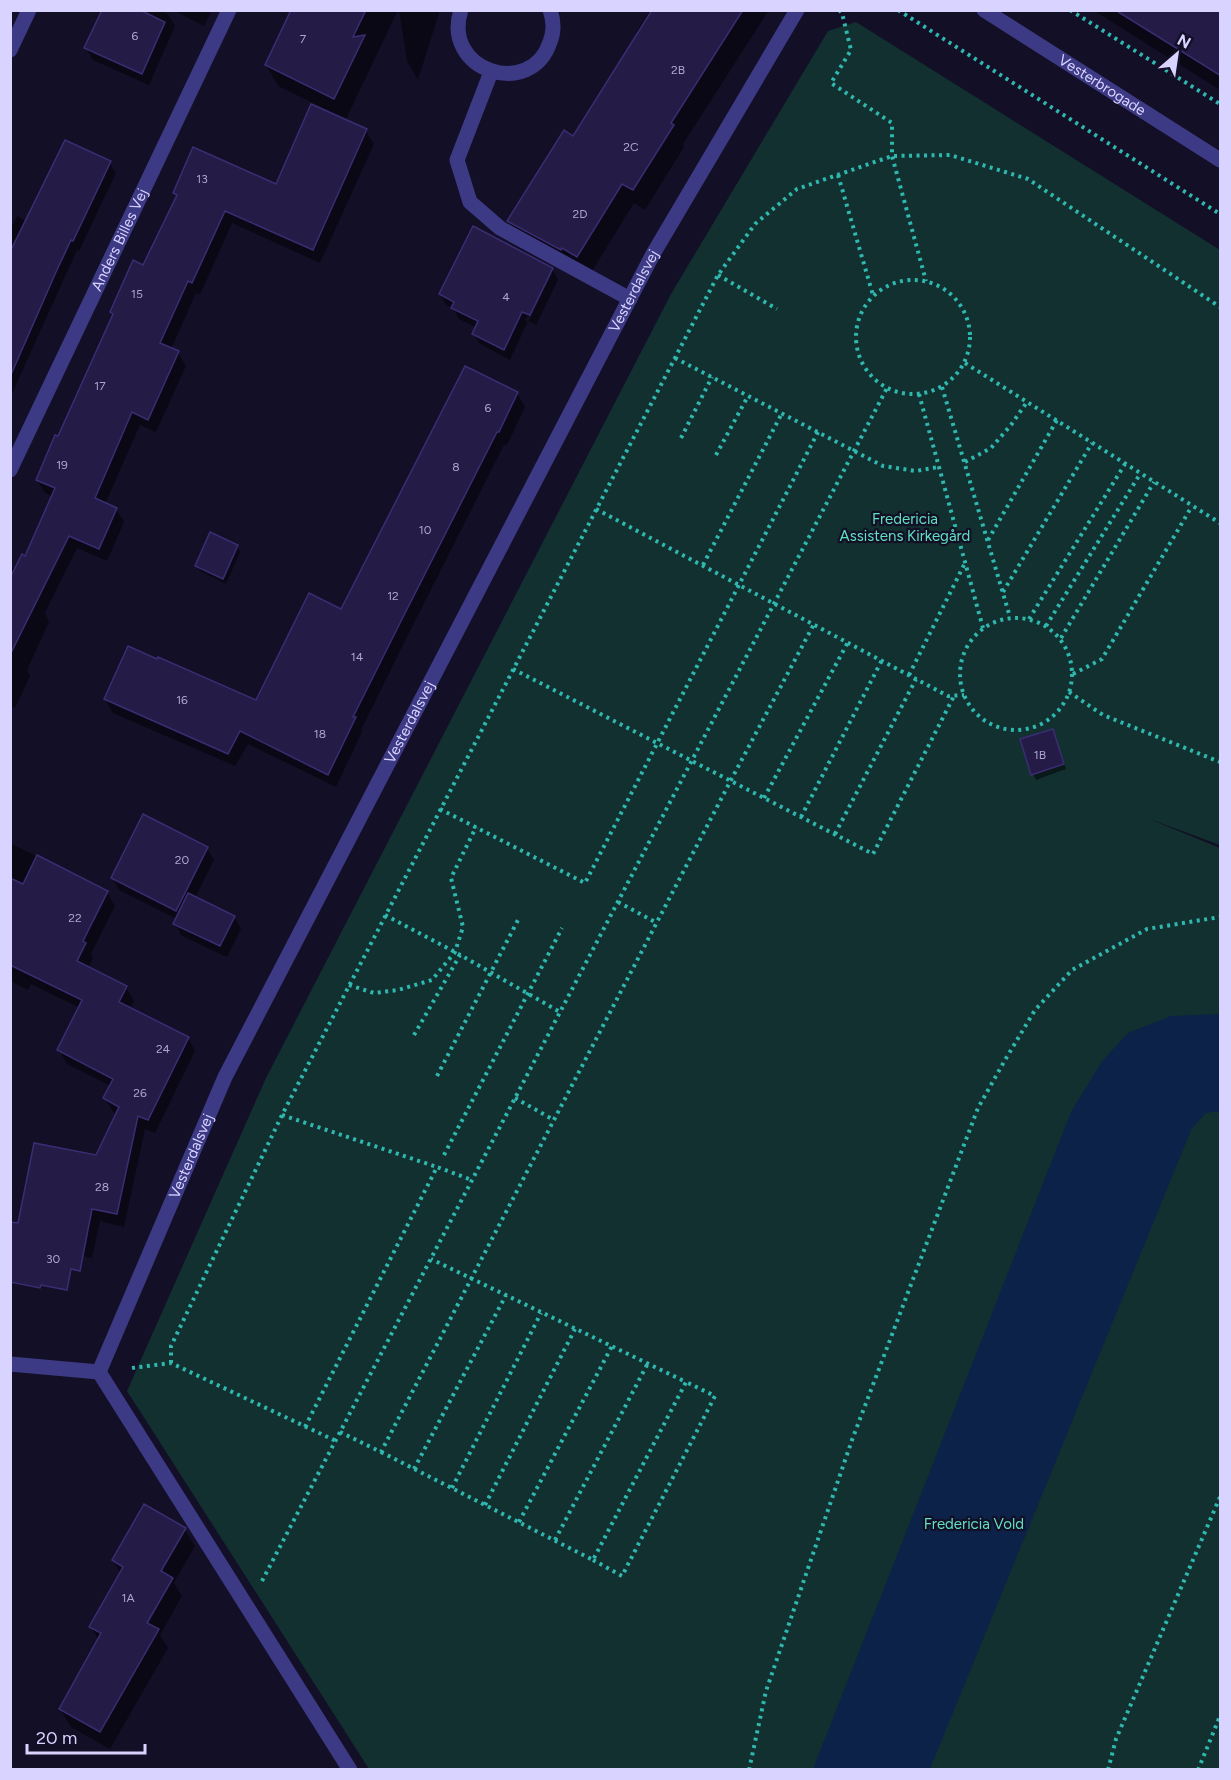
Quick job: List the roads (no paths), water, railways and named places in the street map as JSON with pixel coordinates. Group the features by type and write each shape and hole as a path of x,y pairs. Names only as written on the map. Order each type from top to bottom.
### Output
{"street":[{"path":"10,50 29,10"},
{"name":"Anders Billes Vej","path":"10,470 229,10"},
{"path":"461,10 458,20 459,37 465,52 476,64 491,72 507,75 524,71 538,62 548,49 553,34 553,17 550,10"},
{"name":"Vesterdalsvej","path":"99,1372 225,1077 653,254 796,10"},
{"name":"Vesterbrogade","path":"984,10 1221,160"},
{"path":"491,72 457,160 470,202 501,228 630,299"},
{"path":"10,1364 99,1372 350,1770"}],"water":[{"path":"1220,1014 1220,1111 1206,1113 1192,1128 930,1769 813,1769 1071,1112 1102,1061 1128,1033 1171,1016"}],"park label":[{"name":"Fredericia Assistens Kirkegård","path":"905,528"},
{"name":"Fredericia Vold","path":"974,1524"}]}
